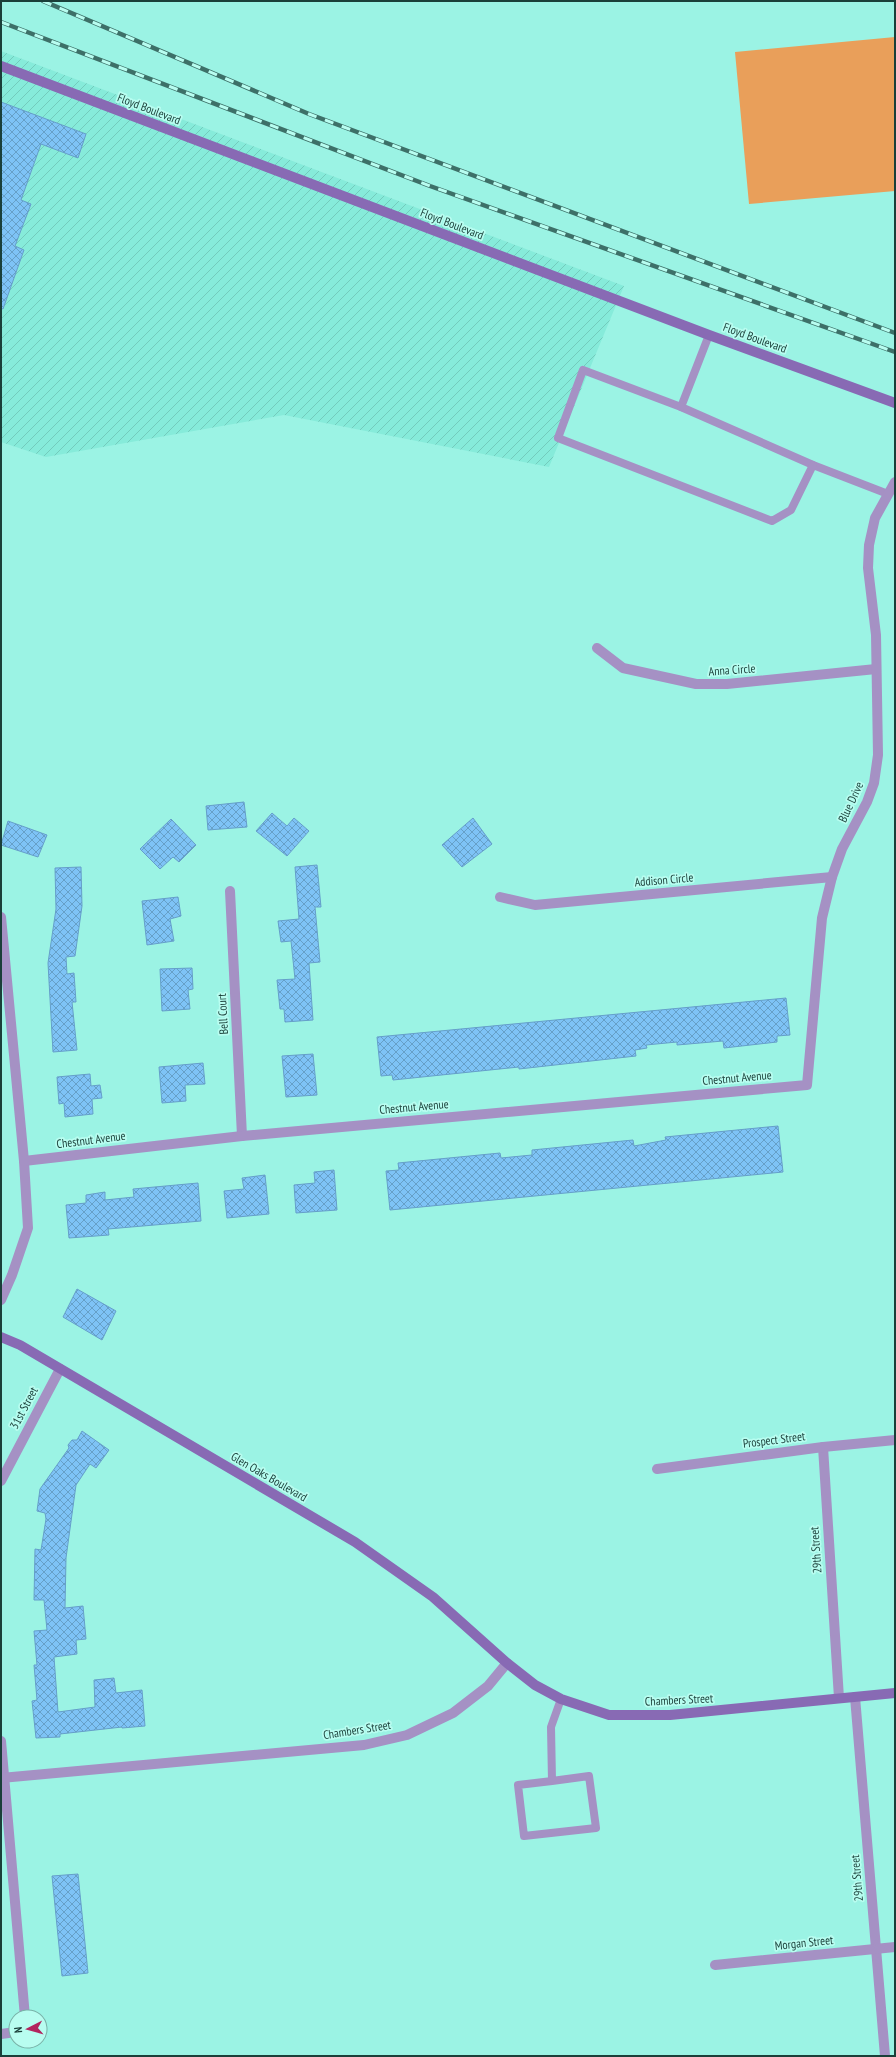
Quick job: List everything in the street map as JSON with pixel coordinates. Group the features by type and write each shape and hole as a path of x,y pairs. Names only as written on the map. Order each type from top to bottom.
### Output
{"main road":[{"name":"Floyd Boulevard","path":"1,66 709,335 895,403"},
{"name":"Glen Oaks Boulevard","path":"1,1337 20,1345 354,1542 433,1597 506,1663"},
{"name":"Chambers Street","path":"506,1663 535,1686 561,1699 609,1714 670,1715 895,1693"}],"street":[{"name":"Blue Drive","path":"807,1084 822,918 832,877 842,849 867,802 874,783 878,756 876,635 868,568 870,545 875,518 895,482"},
{"name":"Anna Circle","path":"597,648 623,668 696,684 727,684 876,670"},
{"name":"Addison Circle","path":"500,897 535,905 832,877"},
{"name":"Bell Court","path":"230,892 242,1136"},
{"path":"1,918 24,1161 28,1228 12,1275 1,1300"},
{"name":"Chestnut Avenue","path":"24,1161 242,1136 807,1084"},
{"name":"31st Street","path":"1,1481 60,1369"},
{"name":"Prospect Street","path":"656,1469 823,1447 895,1440"},
{"name":"29th Street","path":"823,1447 839,1698"},
{"name":"Chambers Street","path":"3,1778 364,1745 407,1735 453,1713 488,1686 506,1663"},
{"name":"29th Street","path":"855,1697 885,2056"},
{"path":"1,1741 23,2009"},
{"name":"Morgan Street","path":"715,1965 895,1947"}],"lane":[{"path":"681,407 709,335"},
{"path":"813,465 791,510 772,520 558,438 583,370 681,407 813,465 888,494"},
{"path":"552,1781 551,1727 561,1699"},
{"path":"589,1776 596,1828 524,1836 518,1785 552,1781 589,1776"}],"shaded area":[{"path":"895,37 895,191 749,204 735,52"},
{"path":"1,51 624,286 549,467 284,415 46,457 1,442"}],"building":[{"path":"1,102 86,134 78,158 41,144 21,200 31,204 15,246 24,250 3,309 1,308"},
{"path":"244,802 247,827 208,830 206,806"},
{"path":"272,813 287,826 294,818 309,831 287,856 256,831"},
{"path":"473,818 492,844 462,867 442,845"},
{"path":"171,819 196,845 179,862 173,857 160,869 140,849"},
{"path":"8,821 47,835 38,857 1,845"},
{"path":"317,865 321,907 315,907 320,962 309,963 313,1020 285,1022 284,1009 280,1009 277,980 295,979 291,941 281,942 278,921 299,919 295,867"},
{"path":"81,867 82,906 75,956 66,957 67,974 74,973 76,1002 72,1002 77,1050 53,1052 48,963 56,909 55,868"},
{"path":"178,897 181,916 170,919 174,941 147,945 142,901"},
{"path":"192,968 193,989 188,990 190,1009 162,1011 160,969"},
{"path":"786,998 790,1035 777,1036 777,1042 724,1048 723,1041 677,1045 677,1042 646,1045 647,1048 635,1050 636,1056 519,1069 519,1067 393,1080 392,1075 381,1076 377,1037"},
{"path":"313,1054 317,1095 286,1097 282,1056"},
{"path":"203,1063 205,1084 185,1085 186,1101 162,1103 159,1067"},
{"path":"90,1074 91,1086 100,1085 102,1098 92,1099 93,1114 65,1117 64,1103 59,1104 57,1077"},
{"path":"778,1126 783,1172 390,1210 386,1171 399,1170 398,1163 500,1153 501,1158 532,1155 532,1150 633,1140 634,1146 666,1140 665,1137"},
{"path":"334,1170 337,1210 296,1213 294,1185 315,1183 314,1172"},
{"path":"265,1175 269,1214 227,1218 224,1191 244,1189 242,1178"},
{"path":"198,1183 201,1221 108,1229 109,1235 69,1238 66,1205 86,1203 86,1195 105,1192 105,1200 134,1197 133,1189"},
{"path":"77,1289 116,1311 102,1340 63,1317"},
{"path":"82,1431 109,1450 96,1468 90,1464 76,1485 66,1558 65,1608 83,1606 86,1639 76,1640 77,1654 54,1657 58,1712 95,1707 94,1680 114,1678 116,1693 142,1690 145,1726 60,1734 60,1737 36,1738 32,1701 37,1700 34,1665 37,1665 34,1631 47,1630 44,1600 34,1600 35,1549 41,1550 46,1519 45,1513 37,1511 40,1489 69,1448 68,1445 72,1440 77,1440"},
{"path":"78,1874 88,1973 62,1976 52,1876"}],"railway":[{"path":"43,1 309,114 895,333"},
{"path":"1,22 430,186 895,352"}]}
